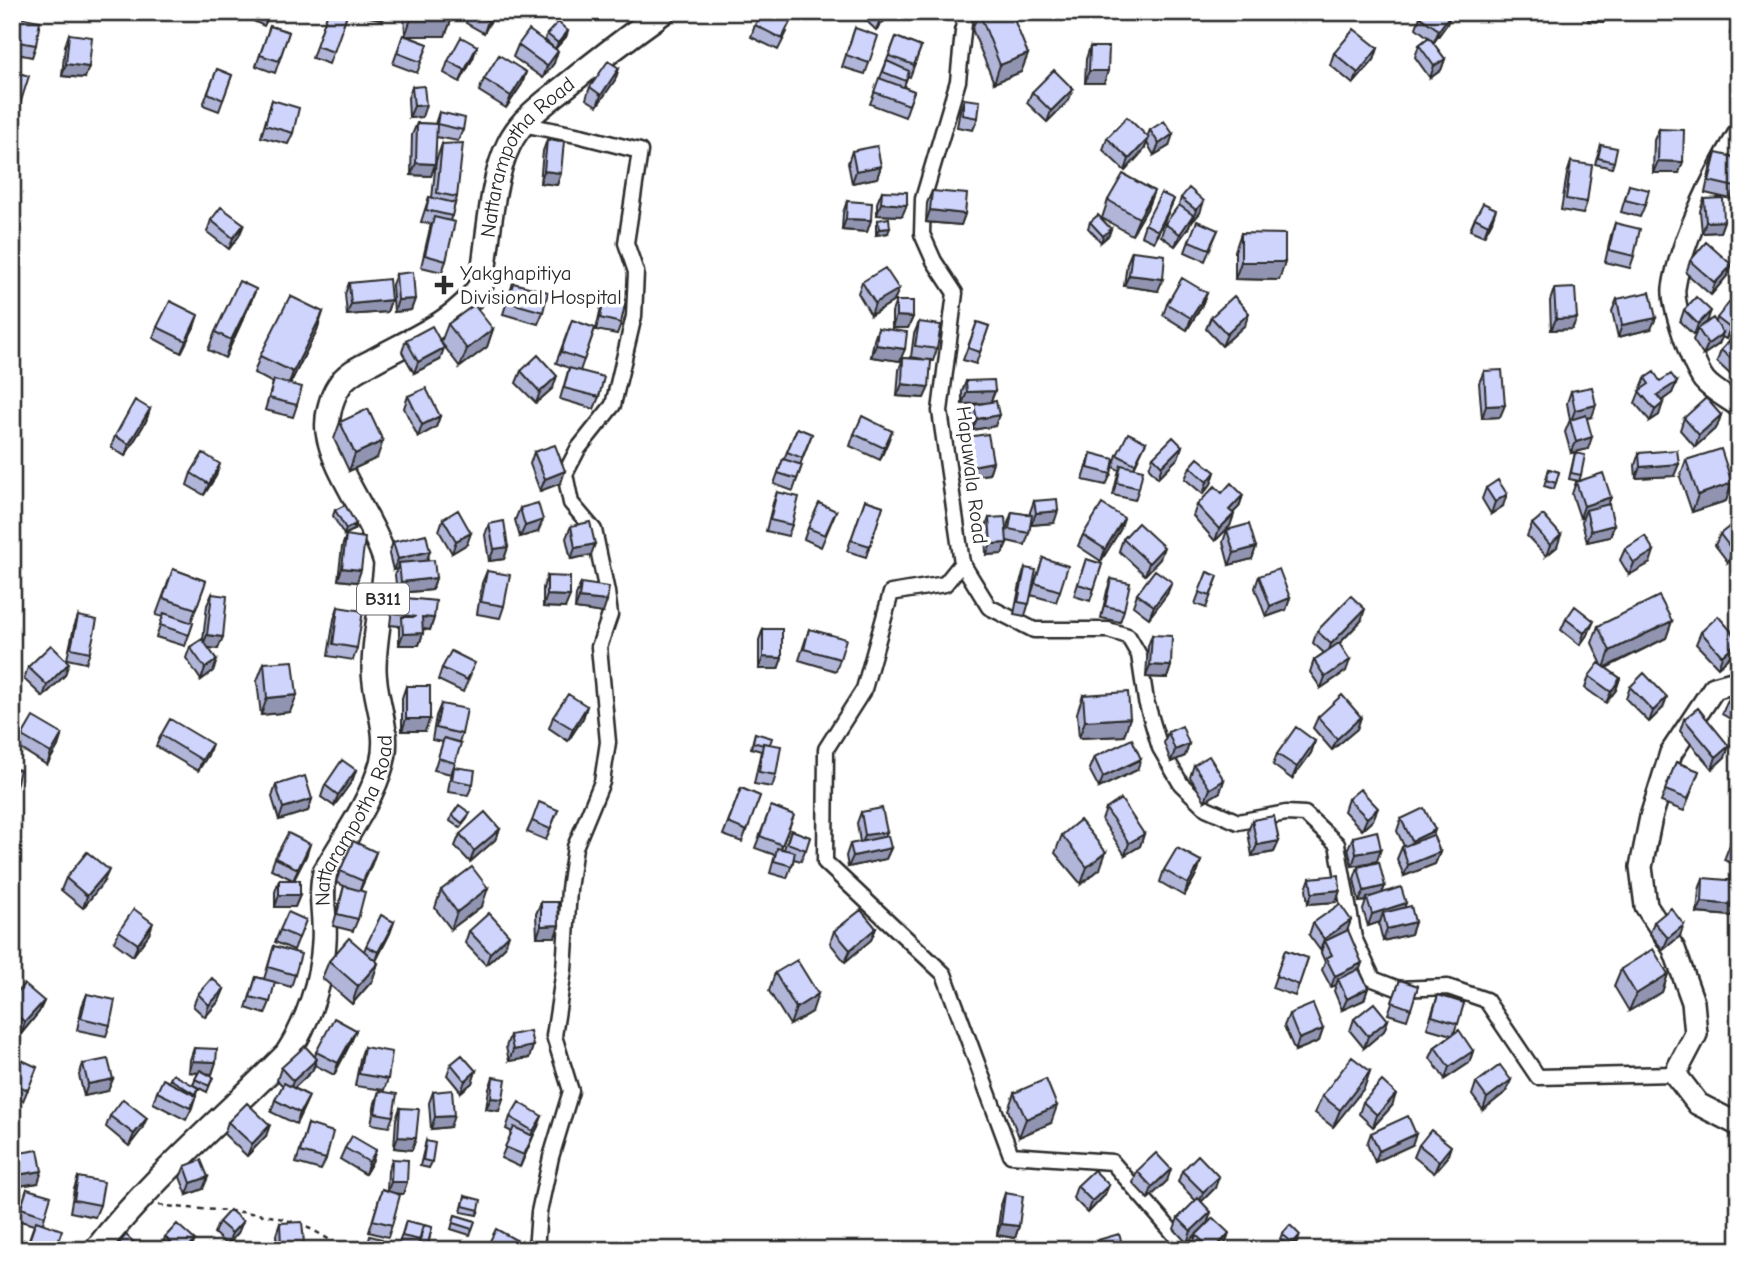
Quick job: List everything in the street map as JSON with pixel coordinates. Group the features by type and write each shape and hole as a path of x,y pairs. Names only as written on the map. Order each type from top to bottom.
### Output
{"main road":[{"name":"Nattarampotha Road","path":"96,1250 137,1202 207,1129 287,1054 298,1037 308,1014 321,968 325,939 321,887 325,872 374,787 383,761 384,726 375,690 374,667 386,563 382,547 338,461 328,432 329,407 339,385 355,371 435,326 471,300 481,285 498,172 509,143 522,124 596,61 663,12"}],"street":[{"name":"Hapuwala Road","path":"965,12 958,81 923,199 922,234 934,261 955,293 940,411 962,563 989,607 1034,630 1108,630 1128,636 1139,655 1146,701 1160,748 1181,784 1206,808 1238,822 1286,813 1305,814 1337,844 1354,938 1373,979 1399,989 1448,987 1486,1000 1538,1077 1675,1074"},
{"path":"522,124 640,151 634,206 626,243 635,272 634,316 613,405 578,449 565,474 571,503 593,530 607,592 610,615 599,647 608,742 602,782 575,847 569,889 565,970 554,1036 571,1090 551,1157 539,1212 536,1250"},
{"path":"1739,134 1720,167 1684,249 1673,291 1685,339 1705,381 1739,406"},
{"path":"962,563 945,584 891,593 864,689 826,749 825,862 944,974 1011,1155 1112,1162 1188,1250"},
{"path":"1739,681 1714,688 1671,753 1651,817 1641,867 1646,906 1674,950 1693,1002 1696,1034 1675,1074 1698,1104 1739,1125"}],"path":[{"path":"137,1202 181,1208 228,1210 286,1219 313,1230 342,1250"}],"building":[{"path":"328,12 347,14 334,52 316,46"},
{"path":"411,12 452,12 452,18 411,19"},
{"path":"471,12 493,12 488,21"},
{"path":"761,12 775,12 791,20 782,39 755,25"},
{"path":"874,12 886,12 881,18"},
{"path":"979,12 1011,12 1028,54 1000,65"},
{"path":"1423,12 1452,12 1439,30 1420,17"},
{"path":"1739,12 1739,24 1734,22"},
{"path":"12,16 40,21 36,45 12,41"},
{"path":"558,22 568,31 558,43 547,34"},
{"path":"270,26 289,32 279,61 260,55"},
{"path":"855,28 878,36 869,63 846,55"},
{"path":"1354,29 1378,48 1358,73 1334,53"},
{"path":"529,30 558,51 547,66 518,45"},
{"path":"69,34 92,37 89,67 66,64"},
{"path":"403,35 428,44 421,62 397,53"},
{"path":"461,37 477,46 465,70 448,61"},
{"path":"896,37 921,47 914,65 889,56"},
{"path":"1429,37 1445,59 1434,66 1419,45"},
{"path":"1090,47 1109,47 1108,71 1089,71"},
{"path":"499,55 526,72 511,96 484,79"},
{"path":"608,61 619,68 601,95 590,87"},
{"path":"887,61 909,71 906,81 883,72"},
{"path":"217,69 232,75 223,100 208,93"},
{"path":"1054,70 1073,89 1051,111 1032,92"},
{"path":"12,71 29,76 21,101 12,98"},
{"path":"879,78 914,91 909,105 874,92"},
{"path":"424,86 426,105 414,106 412,87"},
{"path":"964,99 980,101 978,118 962,115"},
{"path":"272,100 299,108 293,133 265,125"},
{"path":"439,112 465,118 463,130 437,124"},
{"path":"1127,117 1149,138 1129,159 1107,138"},
{"path":"1164,121 1173,134 1159,144 1150,130"},
{"path":"417,123 437,124 435,164 416,163"},
{"path":"1659,129 1684,130 1683,162 1658,161"},
{"path":"547,140 564,141 561,173 544,171"},
{"path":"463,143 457,197 437,193 442,144"},
{"path":"1601,145 1617,148 1614,162 1598,158"},
{"path":"877,146 881,166 856,171 852,151"},
{"path":"1716,153 1739,158 1735,187 1709,181"},
{"path":"1571,162 1592,165 1587,202 1566,199"},
{"path":"1123,174 1154,191 1139,218 1108,200"},
{"path":"1629,185 1649,190 1645,205 1625,200"},
{"path":"1189,188 1204,201 1196,210 1181,198"},
{"path":"882,191 907,192 907,205 881,203"},
{"path":"932,191 967,194 965,214 930,210"},
{"path":"1161,193 1174,199 1158,231 1145,224"},
{"path":"429,197 455,203 452,216 426,210"},
{"path":"1723,198 1724,221 1706,222 1704,199"},
{"path":"847,201 872,203 871,220 846,219"},
{"path":"1483,203 1496,209 1488,225 1475,218"},
{"path":"1179,205 1193,215 1180,234 1165,224"},
{"path":"221,207 244,224 233,238 211,220"},
{"path":"1098,215 1111,229 1103,236 1090,222"},
{"path":"434,217 455,222 446,261 425,255"},
{"path":"889,218 890,228 879,229 878,220"},
{"path":"1197,221 1218,230 1209,249 1189,241"},
{"path":"1615,223 1640,229 1634,256 1609,250"},
{"path":"1241,233 1285,234 1285,262 1241,262"},
{"path":"1706,242 1732,265 1715,283 1690,261"},
{"path":"1132,251 1165,255 1163,279 1129,275"},
{"path":"885,268 899,289 875,303 862,282"},
{"path":"413,272 415,299 398,300 396,274"},
{"path":"1182,278 1207,293 1191,318 1167,304"},
{"path":"389,279 391,300 351,304 349,283"},
{"path":"239,281 256,289 231,340 215,332"},
{"path":"513,283 548,292 543,312 508,302"},
{"path":"1575,288 1577,318 1556,319 1554,289"},
{"path":"1650,292 1656,318 1622,325 1617,299"},
{"path":"605,295 626,300 621,323 600,318"},
{"path":"290,296 323,312 293,372 260,356"},
{"path":"1234,296 1249,313 1227,334 1211,317"},
{"path":"1696,297 1711,311 1698,324 1684,310"},
{"path":"1732,299 1739,304 1739,316 1730,328 1717,318"},
{"path":"170,301 198,315 186,341 157,327"},
{"path":"896,301 913,301 913,317 896,316"},
{"path":"474,305 493,329 467,349 448,324"},
{"path":"1713,318 1723,333 1708,344 1698,329"},
{"path":"572,320 595,328 584,360 561,352"},
{"path":"919,322 941,325 937,349 915,346"},
{"path":"977,322 989,326 980,352 968,348"},
{"path":"432,326 444,348 418,362 406,340"},
{"path":"878,328 907,332 905,349 876,345"},
{"path":"1739,331 1739,364 1738,365 1721,350"},
{"path":"538,355 557,376 540,392 521,371"},
{"path":"903,358 931,360 929,387 902,384"},
{"path":"569,368 604,377 599,397 564,388"},
{"path":"1502,370 1505,405 1486,406 1484,371"},
{"path":"1654,372 1660,381 1671,374 1677,382 1657,395 1663,403 1655,410 1639,391 1649,384 1645,378"},
{"path":"274,380 302,387 297,405 269,398"},
{"path":"994,380 995,391 967,392 966,381"},
{"path":"1592,387 1596,405 1575,410 1571,391"},
{"path":"426,388 440,416 422,425 408,396"},
{"path":"1706,398 1721,415 1699,435 1684,418"},
{"path":"135,400 150,409 129,444 115,436"},
{"path":"996,401 999,415 977,419 974,405"},
{"path":"368,409 383,441 355,454 340,422"},
{"path":"1586,415 1592,437 1576,442 1570,420"},
{"path":"862,416 892,431 884,448 854,434"},
{"path":"797,428 812,434 802,458 787,452"},
{"path":"1128,433 1146,442 1135,464 1117,455"},
{"path":"988,434 993,462 972,466 967,437"},
{"path":"1173,437 1182,446 1162,466 1153,457"},
{"path":"555,445 565,471 545,479 534,452"},
{"path":"1721,449 1732,483 1698,495 1686,460"},
{"path":"1677,450 1679,464 1640,467 1639,453"},
{"path":"203,453 220,464 209,484 191,473"},
{"path":"1091,453 1114,459 1111,474 1088,468"},
{"path":"1575,453 1585,455 1581,475 1571,473"},
{"path":"1198,458 1215,472 1207,482 1190,467"},
{"path":"783,459 802,465 797,479 778,473"},
{"path":"1121,465 1143,470 1139,488 1117,483"},
{"path":"1549,469 1559,472 1556,483 1546,480"},
{"path":"1603,473 1611,497 1584,506 1576,482"},
{"path":"1498,480 1507,494 1495,502 1486,488"},
{"path":"1231,483 1243,495 1229,510 1234,514 1219,529 1197,505 1215,486 1222,493"},
{"path":"777,492 799,497 792,525 770,520"},
{"path":"1057,499 1058,511 1036,513 1034,501"},
{"path":"865,500 883,506 870,546 851,540"},
{"path":"538,503 543,520 525,526 520,508"},
{"path":"819,503 836,511 825,535 808,528"},
{"path":"1102,504 1124,518 1105,549 1083,535"},
{"path":"1609,504 1614,525 1591,531 1586,510"},
{"path":"345,505 356,524 346,529 335,510"},
{"path":"458,510 471,533 456,541 443,519"},
{"path":"1012,512 1032,515 1029,533 1009,529"},
{"path":"1543,515 1561,535 1550,545 1532,524"},
{"path":"1005,517 1007,543 991,544 989,518"},
{"path":"1739,519 1739,546 1733,551 1720,534"},
{"path":"504,521 508,547 494,549 489,524"},
{"path":"590,522 595,544 575,548 571,526"},
{"path":"1138,523 1164,547 1149,563 1123,539"},
{"path":"1249,524 1256,547 1234,553 1227,530"},
{"path":"426,534 430,551 398,559 393,542"},
{"path":"346,535 365,538 361,570 342,568"},
{"path":"1645,536 1654,551 1634,563 1625,549"},
{"path":"1043,558 1068,566 1060,591 1035,583"},
{"path":"1086,559 1102,564 1094,589 1078,584"},
{"path":"434,560 436,578 401,582 399,563"},
{"path":"1025,568 1036,570 1029,604 1018,602"},
{"path":"173,569 206,581 196,609 163,598"},
{"path":"1279,569 1290,598 1270,606 1259,576"},
{"path":"1155,570 1172,582 1154,606 1137,594"},
{"path":"487,571 510,575 504,606 481,602"},
{"path":"1207,572 1218,576 1210,596 1199,592"},
{"path":"547,576 570,577 570,596 547,595"},
{"path":"1111,579 1130,583 1124,610 1105,606"},
{"path":"581,583 609,587 607,601 579,598"},
{"path":"212,594 227,596 223,637 207,635"},
{"path":"1351,596 1365,609 1331,644 1317,631"},
{"path":"1659,596 1672,621 1610,651 1598,626"},
{"path":"396,597 436,601 434,618 422,617 423,633 403,634 402,617 416,617 394,613"},
{"path":"1575,606 1594,621 1584,633 1566,619"},
{"path":"338,607 363,611 357,648 333,644"},
{"path":"164,613 193,623 189,635 160,625"},
{"path":"78,616 97,620 90,652 71,648"},
{"path":"1718,616 1739,640 1722,656 1701,632"},
{"path":"763,629 782,629 782,658 763,657"},
{"path":"809,629 846,639 840,659 804,649"},
{"path":"1152,635 1172,636 1171,666 1150,665"},
{"path":"202,639 217,660 205,668 190,647"},
{"path":"1339,643 1350,660 1325,677 1314,660"},
{"path":"51,645 69,663 47,685 28,667"},
{"path":"451,651 475,663 467,680 442,668"},
{"path":"293,661 297,695 267,698 264,663"},
{"path":"1599,663 1620,678 1611,692 1589,676"},
{"path":"1644,673 1667,697 1653,711 1630,687"},
{"path":"1737,683 1739,684 1739,709 1727,702"},
{"path":"406,686 430,686 430,719 406,719"},
{"path":"1128,692 1130,718 1085,721 1083,695"},
{"path":"568,694 587,706 573,729 553,717"},
{"path":"1342,695 1361,717 1337,739 1318,717"},
{"path":"441,704 467,709 462,734 436,728"},
{"path":"1698,708 1729,746 1716,757 1684,719"},
{"path":"33,717 62,734 51,753 22,736"},
{"path":"170,719 212,744 202,760 161,735"},
{"path":"1182,726 1189,744 1175,750 1168,732"},
{"path":"1296,727 1315,741 1297,767 1277,754"},
{"path":"755,733 772,738 770,744 753,742"},
{"path":"444,738 461,743 455,763 438,758"},
{"path":"1132,739 1141,759 1103,777 1094,757"},
{"path":"763,743 781,746 776,775 759,772"},
{"path":"1209,756 1224,780 1210,789 1194,765"},
{"path":"342,760 356,770 338,795 325,785"},
{"path":"1676,762 1699,771 1688,799 1665,790"},
{"path":"454,767 475,770 473,784 452,780"},
{"path":"12,768 20,770 12,803"},
{"path":"305,776 312,799 283,808 276,785"},
{"path":"741,788 760,796 747,831 728,823"},
{"path":"1360,789 1378,808 1367,818 1348,799"},
{"path":"1121,799 1144,834 1129,843 1106,809"},
{"path":"539,802 558,810 550,829 532,821"},
{"path":"459,805 470,813 462,823 452,815"},
{"path":"771,806 794,815 782,845 760,836"},
{"path":"882,808 887,832 865,835 861,812"},
{"path":"1424,808 1435,830 1412,841 1401,819"},
{"path":"485,812 500,829 474,851 460,834"},
{"path":"1274,816 1279,841 1257,845 1252,820"},
{"path":"1080,820 1106,852 1087,867 1062,835"},
{"path":"1739,821 1739,846 1730,843"},
{"path":"791,830 810,837 806,850 787,843"},
{"path":"1377,831 1381,849 1356,854 1353,837"},
{"path":"288,833 310,844 298,869 275,858"},
{"path":"1433,835 1440,852 1408,865 1402,847"},
{"path":"888,836 891,848 853,856 850,844"},
{"path":"353,841 376,852 363,881 340,871"},
{"path":"777,848 795,852 792,866 774,861"},
{"path":"1177,848 1201,861 1188,884 1164,870"},
{"path":"87,852 109,870 87,896 66,878"},
{"path":"1379,862 1385,886 1364,891 1358,867"},
{"path":"472,867 488,888 457,912 441,890"},
{"path":"1339,875 1340,890 1312,893 1310,878"},
{"path":"1703,878 1739,881 1736,905 1702,902"},
{"path":"279,880 300,880 300,895 279,895"},
{"path":"344,886 365,892 358,919 337,914"},
{"path":"1401,887 1406,903 1372,914 1367,898"},
{"path":"541,902 558,902 559,925 541,926"},
{"path":"1340,904 1351,920 1324,939 1313,923"},
{"path":"1411,906 1415,922 1387,929 1383,913"},
{"path":"1671,908 1684,925 1668,938 1654,922"},
{"path":"134,909 153,923 138,944 119,931"},
{"path":"861,910 876,928 850,950 834,931"},
{"path":"288,912 306,920 299,938 280,930"},
{"path":"489,913 509,935 490,953 469,931"},
{"path":"381,915 394,922 378,952 366,946"},
{"path":"1348,930 1362,963 1335,976 1326,958 1332,955 1325,941"},
{"path":"349,938 378,963 358,986 329,961"},
{"path":"274,946 301,954 295,975 268,967"},
{"path":"1653,949 1668,974 1636,994 1621,969"},
{"path":"1285,950 1308,958 1299,985 1276,976"},
{"path":"797,960 818,994 796,1008 775,973"},
{"path":"1359,969 1368,988 1347,999 1338,979"},
{"path":"256,977 275,982 270,1002 250,997"},
{"path":"212,978 224,989 209,1005 198,994"},
{"path":"1400,980 1418,986 1411,1009 1392,1002"},
{"path":"24,984 44,1001 25,1022 12,1011 12,998"},
{"path":"87,994 115,1000 110,1025 81,1018"},
{"path":"1438,995 1464,1003 1458,1024 1432,1016"},
{"path":"1374,1003 1388,1020 1368,1036 1354,1019"},
{"path":"1313,1004 1323,1029 1299,1039 1289,1014"},
{"path":"334,1018 356,1030 338,1063 316,1052"},
{"path":"1459,1030 1473,1051 1449,1067 1435,1047"},
{"path":"530,1031 533,1046 513,1050 510,1035"},
{"path":"305,1046 317,1059 293,1081 281,1068"},
{"path":"364,1047 392,1052 388,1079 359,1074"},
{"path":"194,1048 217,1049 216,1062 193,1061"},
{"path":"462,1055 476,1071 465,1081 451,1064"},
{"path":"15,1057 37,1067 28,1090 12,1083 12,1063"},
{"path":"1352,1057 1370,1071 1340,1110 1322,1096"},
{"path":"108,1059 113,1079 88,1084 83,1064"},
{"path":"1500,1065 1511,1080 1487,1098 1476,1083"},
{"path":"200,1070 213,1077 209,1086 195,1079"},
{"path":"173,1074 198,1088 195,1094 170,1079"},
{"path":"493,1077 506,1079 503,1099 491,1098"},
{"path":"163,1079 196,1096 190,1108 157,1092"},
{"path":"1046,1079 1057,1106 1026,1119 1014,1093"},
{"path":"1382,1081 1396,1094 1377,1115 1363,1102"},
{"path":"284,1083 309,1096 300,1113 275,1100"},
{"path":"452,1090 454,1116 435,1117 433,1092"},
{"path":"379,1091 397,1094 393,1116 375,1113"},
{"path":"123,1099 147,1118 134,1134 110,1116"},
{"path":"519,1102 542,1116 533,1131 510,1117"},
{"path":"247,1103 270,1125 252,1144 228,1122"},
{"path":"400,1108 419,1109 416,1138 398,1137"},
{"path":"1408,1116 1416,1134 1379,1151 1371,1133"},
{"path":"308,1124 333,1132 326,1159 300,1152"},
{"path":"514,1127 533,1136 524,1155 505,1147"},
{"path":"1431,1130 1451,1146 1439,1161 1419,1145"},
{"path":"352,1136 376,1150 369,1162 345,1148"},
{"path":"426,1141 435,1143 432,1162 423,1160"},
{"path":"38,1150 42,1171 16,1175 13,1154"},
{"path":"1156,1153 1171,1169 1152,1187 1137,1171"},
{"path":"1198,1155 1219,1177 1203,1192 1182,1171"},
{"path":"392,1159 408,1160 407,1182 391,1182"},
{"path":"201,1160 208,1177 191,1183 185,1166"},
{"path":"1094,1170 1109,1185 1092,1201 1077,1186"},
{"path":"78,1177 104,1182 100,1205 74,1200"},
{"path":"27,1189 51,1196 45,1216 21,1208"},
{"path":"382,1189 400,1195 392,1225 373,1220"},
{"path":"1005,1193 1023,1196 1019,1226 1001,1224"},
{"path":"465,1196 481,1200 479,1210 463,1206"},
{"path":"1198,1198 1211,1212 1191,1231 1178,1218"},
{"path":"230,1210 243,1221 232,1233 219,1222"},
{"path":"455,1215 475,1221 472,1229 453,1223"},
{"path":"1213,1218 1229,1233 1212,1250 1196,1235"},
{"path":"36,1221 62,1230 55,1250 29,1241"},
{"path":"406,1221 424,1225 420,1240 402,1236"},
{"path":"302,1222 304,1243 281,1244 280,1223"},
{"path":"177,1224 195,1240 186,1250 179,1250 165,1237"},
{"path":"423,1225 432,1227 427,1248 418,1246"},
{"path":"1290,1225 1300,1235 1293,1243 1282,1234"},
{"path":"496,1229 516,1240 511,1250 502,1250 489,1243"},
{"path":"12,1233 18,1236 12,1247"},
{"path":"1119,1234 1124,1250 1101,1250 1098,1240"},
{"path":"126,1235 137,1245 132,1250 114,1250"},
{"path":"370,1236 382,1239 380,1250 367,1248"},
{"path":"24,1240 41,1250 19,1250"}],"place":[{"name":"Yakghapitiya Divisional Hospital","path":"444,285"}]}
